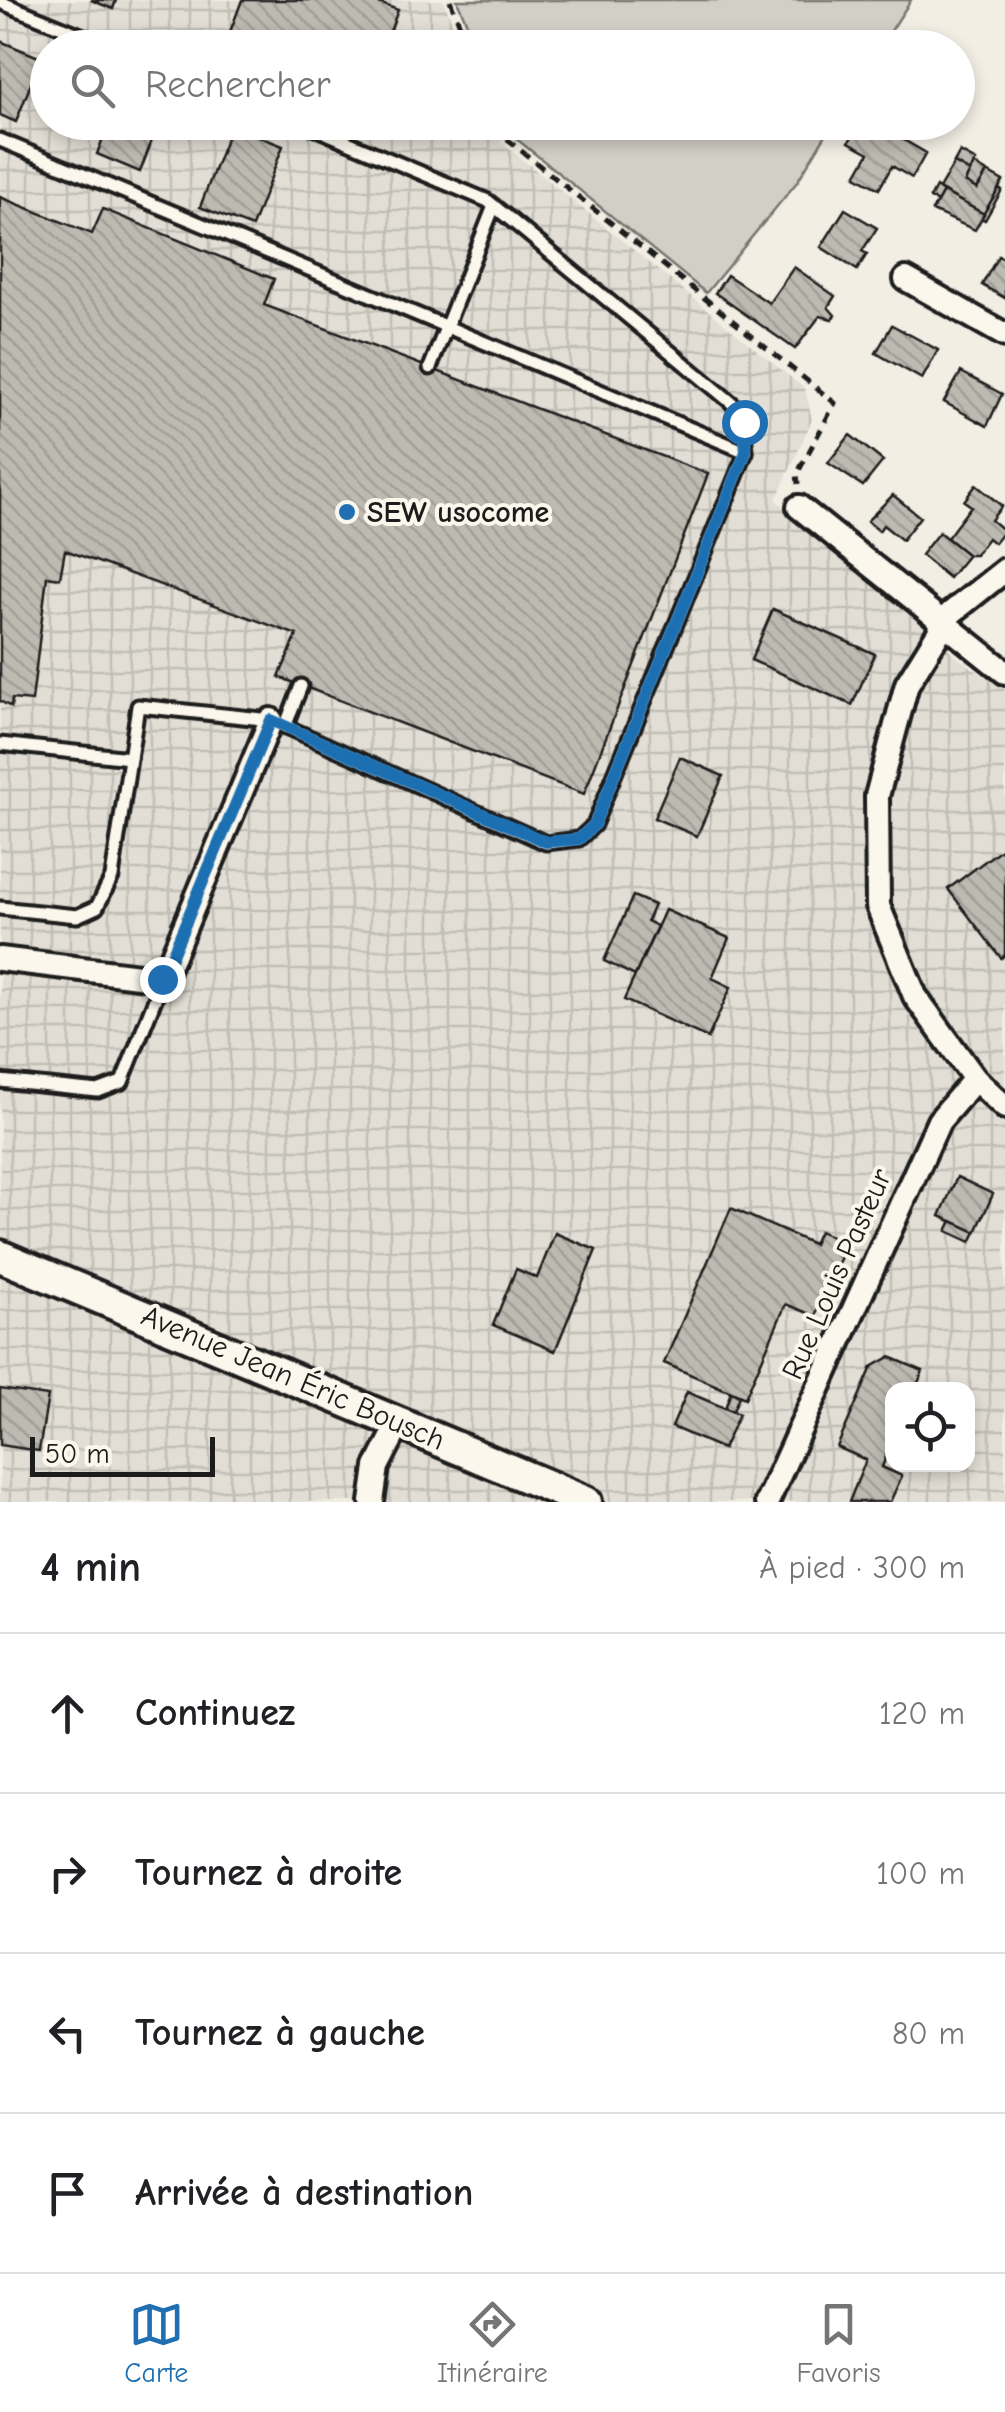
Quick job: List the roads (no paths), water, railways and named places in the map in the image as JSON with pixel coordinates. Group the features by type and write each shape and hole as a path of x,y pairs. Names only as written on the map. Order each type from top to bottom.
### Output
{"main road":[{"name":"Avenue Jean Éric Bousch","path":"0,1256 586,1502"}],"street":[{"path":"906,280 1005,335"},
{"path":"799,507 1005,672"},
{"path":"1005,570 951,613 907,684 877,796 878,906 915,996 975,1079 1005,1107"},
{"path":"0,959 162,979 278,724"},
{"name":"Rue Louis Pasteur","path":"767,1502 939,1121 975,1079"},
{"path":"372,1502 377,1467 400,1422"}],"lane":[{"path":"0,2 69,30"},
{"path":"0,140 746,452"},
{"path":"0,908 77,916 97,907 112,877 138,706 278,724 546,842 579,839 594,825 746,452 744,422 732,403 494,206 442,179 345,140"},
{"path":"430,368 494,206"},
{"path":"278,724 301,686"},
{"path":"0,744 130,758"},
{"path":"0,1082 98,1091 122,1082 162,979"}],"place":[{"name":"SEW usocome","path":"347,512"}]}
